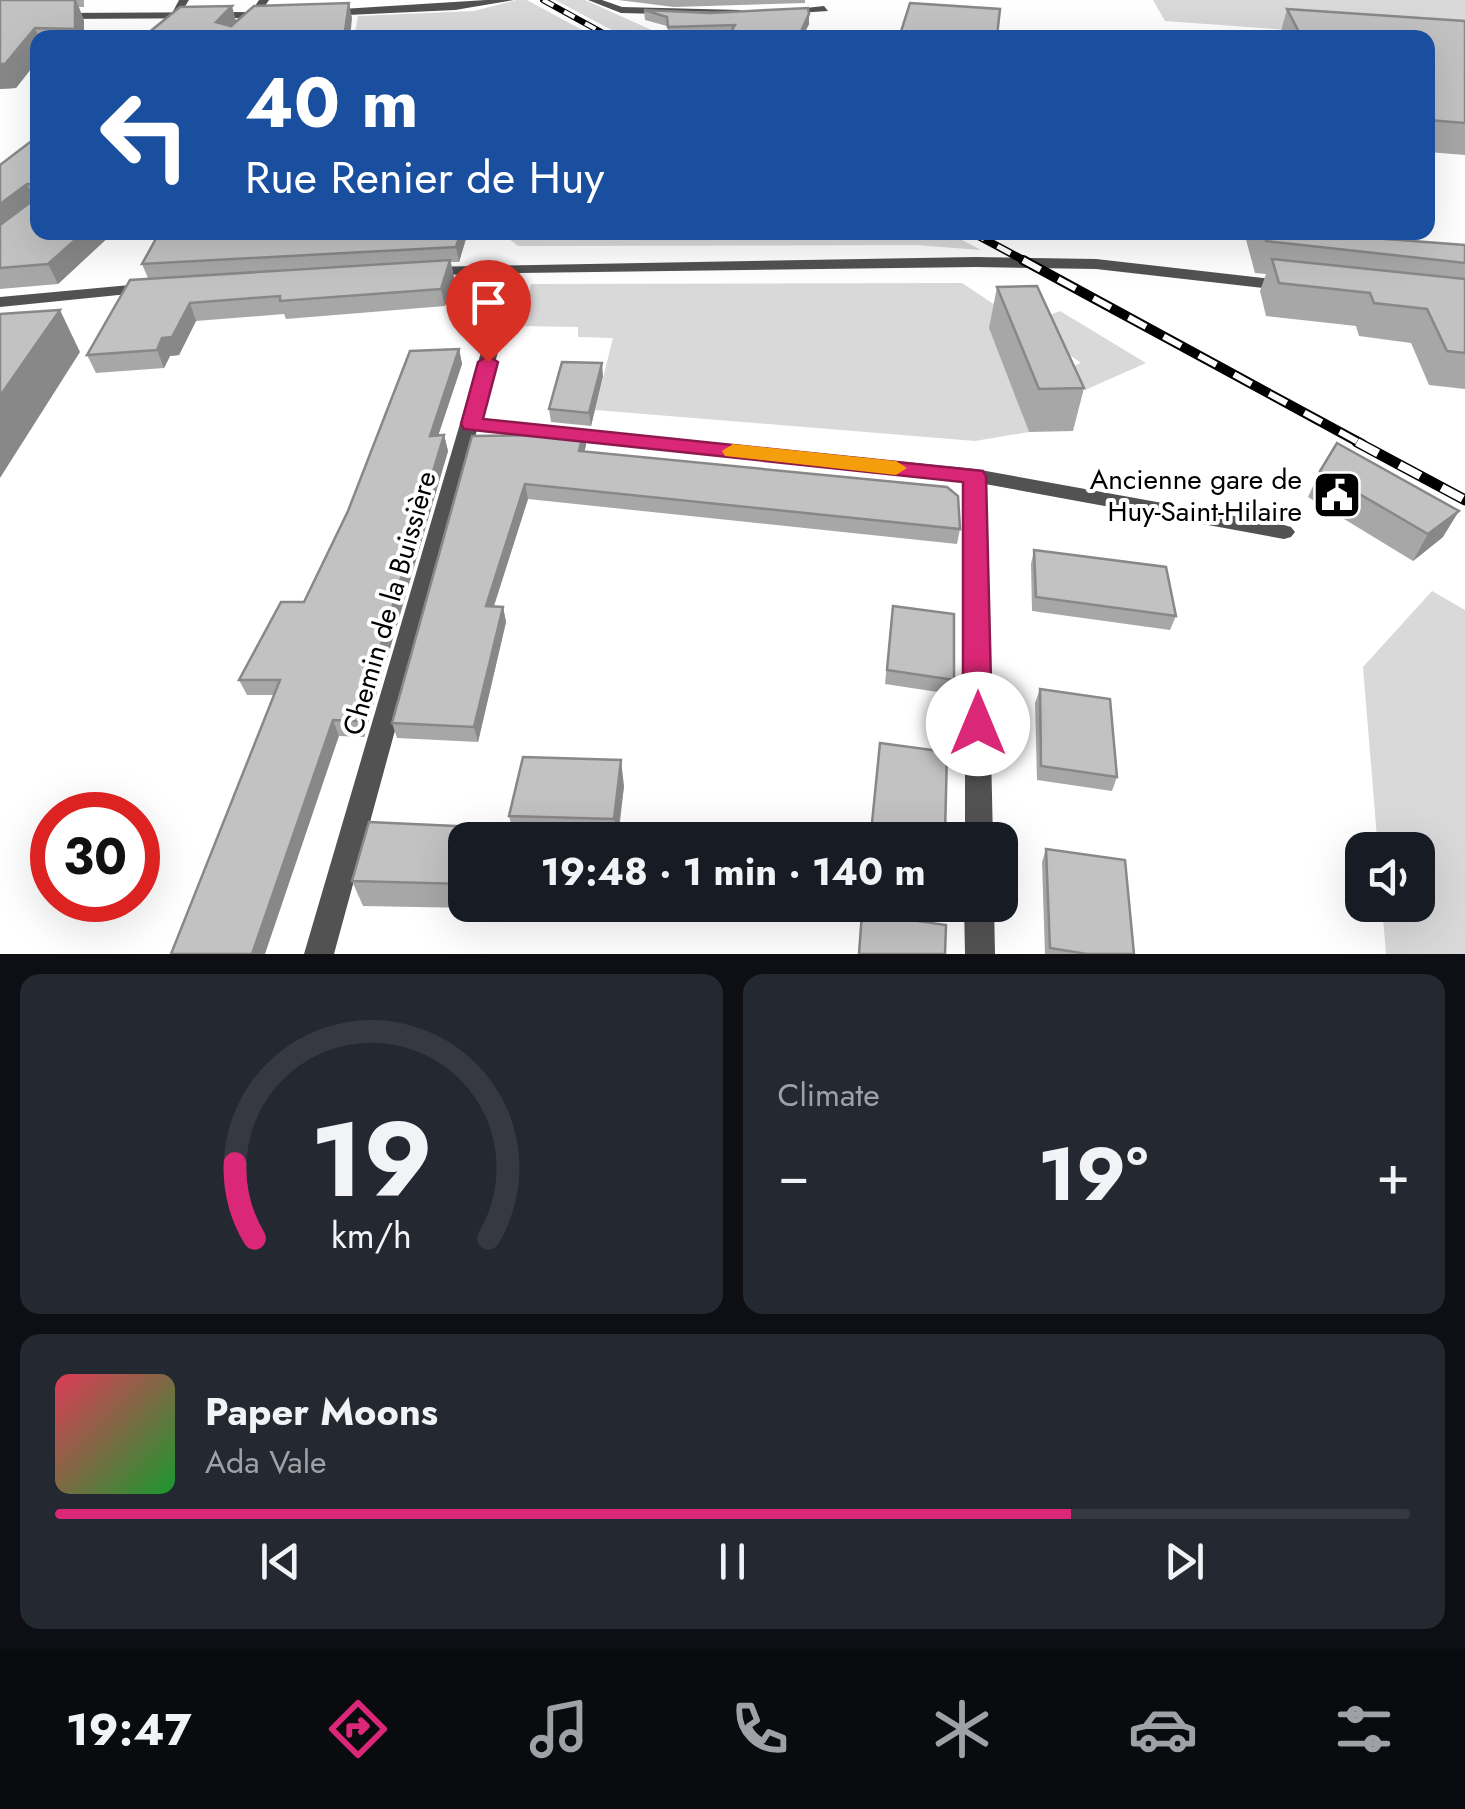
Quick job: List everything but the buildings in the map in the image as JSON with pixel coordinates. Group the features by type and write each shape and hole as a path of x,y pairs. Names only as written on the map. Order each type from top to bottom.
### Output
{"street":[{"path":"173,16 184,0"},
{"path":"238,30 264,0"},
{"path":"304,14 436,9 509,0"},
{"path":"594,0 622,10 746,12"},
{"path":"766,12 824,8"},
{"path":"36,15 287,15"},
{"path":"401,272 1096,264 1301,287"},
{"name":"Chemin de la Buissière","path":"319,954 513,268"},
{"path":"0,302 169,286"},
{"path":"471,424 975,476 1284,532"},
{"path":"975,476 979,822"},
{"path":"979,922 980,954"}],"shaded area":[{"path":"527,0 582,30 355,30 358,16 474,11"},
{"path":"555,0 585,0 651,30 612,30"},
{"path":"1153,0 1465,0 1465,43 1435,41 1435,30 1288,30 1165,21"},
{"path":"511,240 962,240 981,250 916,245 518,246"},
{"path":"962,283 1028,327 990,329 1029,432 975,441 595,410 613,338 578,337 578,327 521,326 531,284"},
{"path":"1060,311 1146,363 1085,390 1061,371 1081,363 1026,324"},
{"path":"1432,591 1465,610 1465,954 1386,954 1383,922 1435,922 1435,832 1377,832 1363,667"}],"railway":[{"path":"543,0 597,30"},
{"path":"986,240 1027,262"},
{"path":"1023,260 1362,444"},
{"path":"1357,442 1465,500"}],"slow traffic":[{"path":"733,451 896,468"}],"place":[{"name":"Ancienne gare de Huy-Saint-Hilaire","path":"1337,495"}],"route":[{"path":"488,362 471,424 975,476 978,724"}]}
